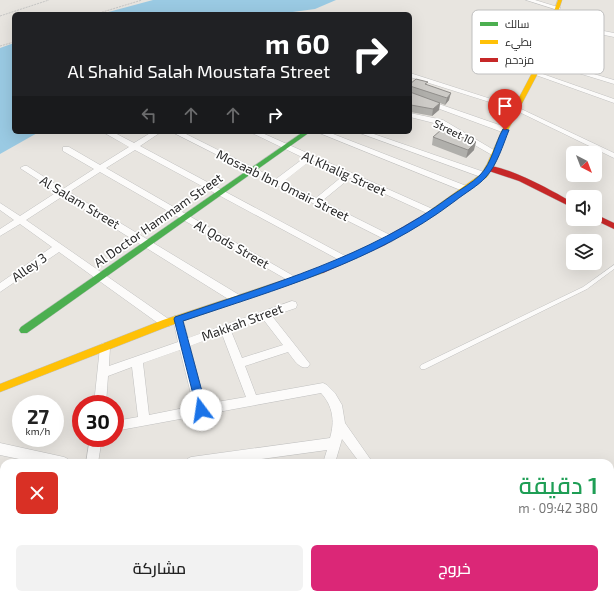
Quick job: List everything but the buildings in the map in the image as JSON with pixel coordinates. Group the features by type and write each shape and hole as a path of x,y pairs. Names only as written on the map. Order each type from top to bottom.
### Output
{"street":[{"path":"529,0 559,4"},
{"path":"604,33 614,35"},
{"path":"0,388 166,323 294,280 346,260 391,239 434,213 486,172 505,130 534,74"},
{"path":"538,74 614,101"},
{"path":"587,74 614,82"},
{"path":"412,76 516,109 614,156"},
{"path":"412,97 505,130"},
{"name":"Street 10","path":"412,115 440,122 495,153"},
{"path":"112,134 346,260"},
{"path":"0,233 154,134"},
{"name":"Mosaab Ibn Omair Street","path":"180,134 391,239"},
{"name":"Al Khalig Street","path":"259,134 434,213"},
{"name":"Al Doctor Hammam Street","path":"24,330 304,134"},
{"path":"326,134 466,189"},
{"path":"368,134 486,172 501,171 532,183 566,202"},
{"name":"Al Qods Street","path":"66,149 294,280"},
{"path":"277,182 310,157"},
{"name":"Al Salam Street","path":"24,168 238,299"},
{"path":"316,202 349,175"},
{"path":"0,206 166,323"},
{"path":"602,220 614,226"},
{"name":"Alley 3","path":"0,288 59,247"},
{"name":"Makkah Street","path":"103,373 292,304"},
{"path":"265,314 304,364"},
{"path":"178,319 201,410"},
{"path":"225,329 253,401"},
{"path":"101,395 105,347"},
{"path":"238,364 290,347"},
{"path":"138,360 144,421"},
{"path":"124,424 323,388 329,393 336,404 339,425 330,459"},
{"path":"339,425 365,459"},
{"path":"220,459 335,443"},
{"path":"93,459 95,447"},
{"path":"1,451 43,459"}],"lane":[{"path":"423,367 585,288 614,267"}],"path":[{"path":"12,12 49,0"},
{"path":"103,12 142,0"},
{"path":"0,16 12,12"},
{"path":"0,46 12,43"}],"water":[{"path":"153,0 336,0 315,9 293,12 108,12"},
{"path":"12,44 12,134 35,134 0,154 0,48"}],"traffic: fast":[{"path":"24,330 304,134"}],"traffic: slow":[{"path":"557,10 560,0"},
{"path":"432,213 484,175 491,164 505,130 534,74"},
{"path":"0,388 166,323 320,271"}],"traffic: jam":[{"path":"489,168 532,184 566,202"},
{"path":"320,271 382,243 432,213"},
{"path":"602,220 614,226"}],"route":[{"path":"201,410 178,319 294,280 346,260 391,239 434,213 484,175 491,164 505,130"}]}
